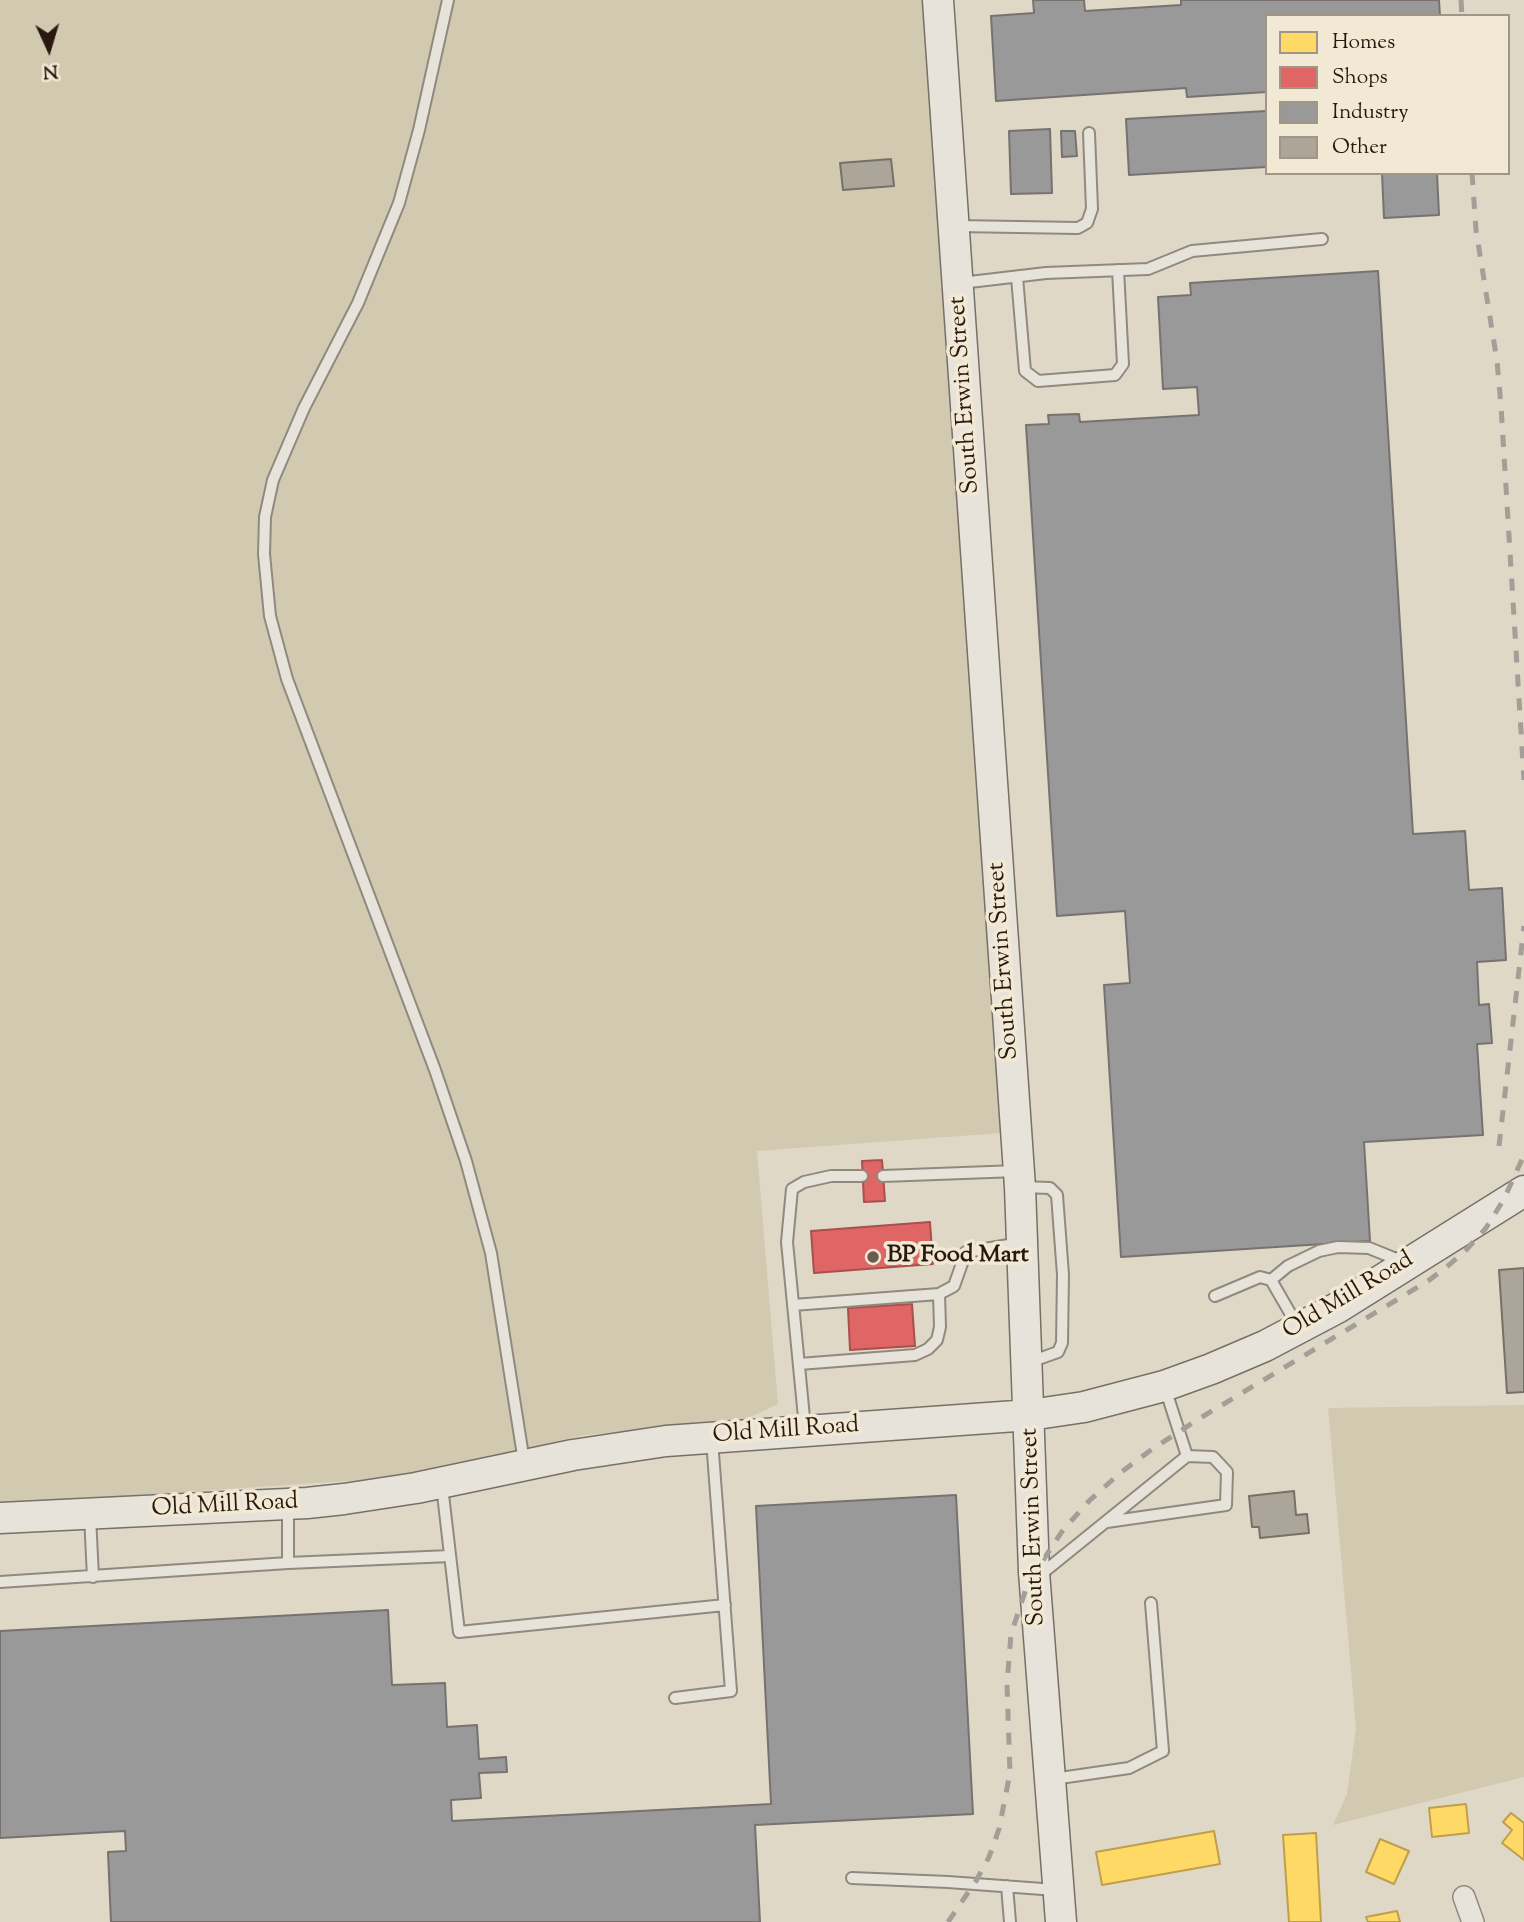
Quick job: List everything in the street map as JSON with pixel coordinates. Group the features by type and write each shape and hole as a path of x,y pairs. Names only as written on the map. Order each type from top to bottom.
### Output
{"street":[{"name":"South Erwin Street","path":"938,0 1020,1179 1035,1580 1061,1922"},
{"name":"Old Mill Road","path":"0,1518 288,1504 381,1494 618,1448 712,1437 1030,1415 1084,1407 1164,1386 1238,1359 1299,1329 1524,1191"},
{"path":"1464,1898 1473,1922"}],"lane":[{"path":"448,0 419,130 399,203 358,303 304,408 273,480 265,517 264,564 270,617 286,679 435,1070 466,1161 491,1254 524,1465"},
{"path":"954,226 1078,228 1087,223 1092,209 1088,133"},
{"path":"958,283 1148,269 1192,251 1322,239"},
{"path":"1017,277 1025,371 1038,381 1115,375 1123,365 1118,270"},
{"path":"805,1430 787,1242 793,1189 804,1182 831,1176 862,1176"},
{"path":"883,1177 1020,1179 1050,1188 1057,1195 1063,1275 1062,1343 1058,1352 1027,1363"},
{"path":"793,1305 939,1294 954,1286 966,1252 1022,1243"},
{"path":"1271,1280 1302,1259 1319,1251 1338,1247 1369,1248 1407,1264"},
{"path":"1215,1296 1260,1277 1271,1280 1299,1329"},
{"path":"799,1364 915,1355 928,1349 937,1340 940,1327 939,1294"},
{"path":"1164,1386 1187,1456"},
{"path":"675,1698 732,1691 712,1437"},
{"path":"1035,1580 1105,1522 1187,1456 1213,1457 1227,1472 1226,1505 1105,1522"},
{"path":"442,1483 459,1632 725,1605"},
{"path":"288,1504 288,1563"},
{"path":"90,1514 93,1577"},
{"path":"0,1582 288,1563 450,1556"},
{"path":"1050,1780 1129,1768 1163,1751 1151,1603"},
{"path":"852,1878 1059,1890"},
{"path":"1007,1886 1010,1922"}],"shaded area":[{"path":"0,0 928,0 1001,1133 757,1151 778,1404 744,1420 584,1435 452,1466 379,1479 0,1504"},
{"path":"1524,1405 1524,1777 1333,1825 1347,1794 1356,1728 1328,1408"}],"building: Homes":[{"path":"1466,1804 1469,1833 1432,1837 1429,1808"},
{"path":"1511,1813 1524,1823 1524,1860 1502,1843 1512,1830 1503,1822"},
{"path":"1214,1831 1220,1864 1102,1885 1096,1852"},
{"path":"1316,1833 1321,1922 1289,1922 1283,1835"},
{"path":"1380,1839 1409,1851 1394,1884 1366,1872"},
{"path":"1397,1911 1400,1922 1368,1922 1366,1917"}],"building: Shops":[{"path":"882,1160 885,1201 864,1202 862,1161"},
{"path":"930,1222 933,1264 814,1273 811,1231"},
{"path":"912,1304 915,1346 850,1350 848,1308"}],"building: Industry":[{"path":"1033,0 1084,0 1085,11 1181,5 1181,0 1439,0 1440,14 1265,14 1265,92 1187,97 1186,88 996,101 991,16 1034,13"},
{"path":"1265,111 1265,167 1129,175 1126,119"},
{"path":"1050,129 1052,193 1011,194 1009,131"},
{"path":"1061,131 1075,131 1077,156 1062,157"},
{"path":"1382,175 1437,175 1439,215 1384,218"},
{"path":"1378,271 1413,834 1465,831 1469,890 1502,888 1506,960 1477,962 1479,1005 1489,1004 1492,1043 1477,1044 1483,1135 1364,1142 1370,1241 1121,1257 1104,985 1130,983 1125,911 1057,916 1026,425 1049,424 1048,415 1079,414 1080,422 1199,415 1197,387 1163,389 1158,297 1191,295 1190,283"},
{"path":"956,1495 973,1814 755,1825 760,1922 111,1922 108,1852 126,1851 125,1831 0,1838 0,1631 388,1610 392,1685 445,1683 447,1727 477,1725 479,1759 506,1757 507,1772 479,1773 481,1798 451,1800 452,1821 771,1804 756,1506"}],"building: Other":[{"path":"891,159 894,186 843,190 840,163"},
{"path":"1524,1268 1524,1392 1507,1393 1499,1270"},
{"path":"1294,1491 1296,1515 1307,1514 1309,1533 1260,1538 1259,1527 1252,1527 1249,1496"}],"railway":[{"path":"1461,0 1462,14"},
{"path":"1472,175 1476,230 1497,361 1501,406 1524,780"},
{"path":"1499,1146 1524,926"},
{"path":"948,1922 976,1881 989,1857 999,1829 1010,1773 1007,1684 1011,1634 1028,1583 1063,1530 1090,1500 1151,1450 1428,1281 1449,1265 1486,1228 1504,1199 1524,1155"}],"place":[{"name":"BP Food Mart","path":"873,1257"}]}
